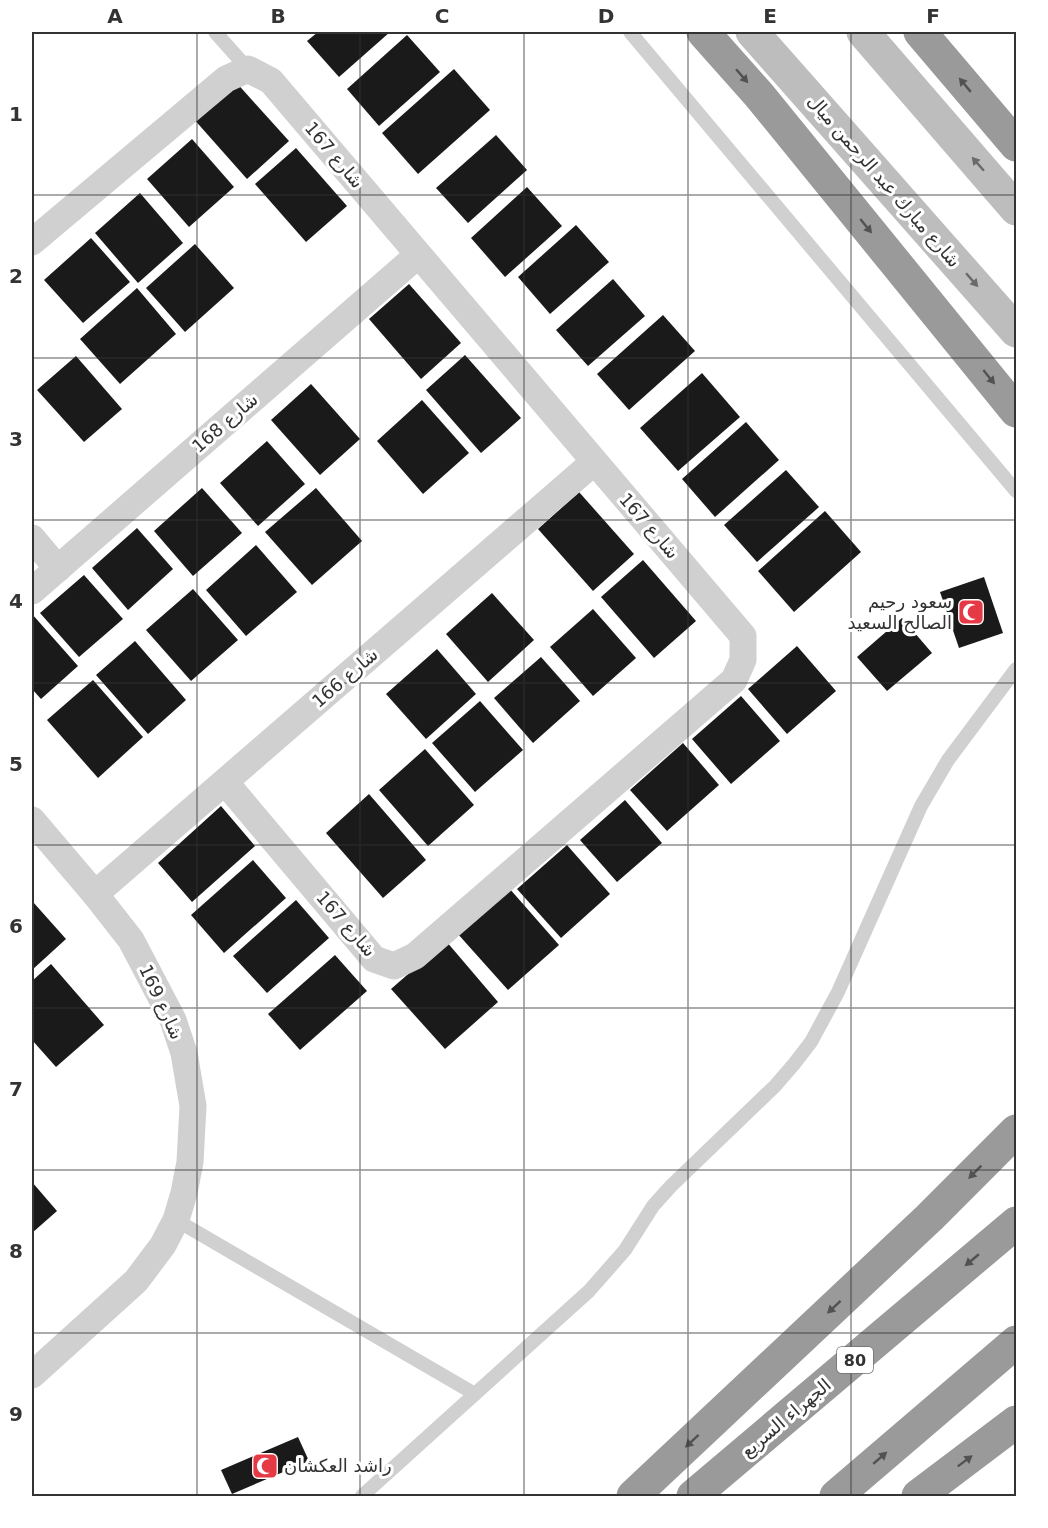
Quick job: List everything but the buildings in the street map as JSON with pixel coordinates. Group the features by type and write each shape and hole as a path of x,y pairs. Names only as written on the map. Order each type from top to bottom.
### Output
{"highway":[{"path":"703,32 759,95 1017,411"},
{"path":"920,32 1017,146"},
{"path":"633,1497 930,1217 1017,1131"},
{"name":"الجهراء السريع","path":"693,1497 1017,1223"},
{"path":"836,1497 1017,1342"},
{"path":"918,1497 1017,1422"}],"main road":[{"name":"شارع مبارك عبد الرحمن ميال","path":"752,32 1017,331"},
{"path":"863,32 1017,209"}],"street":[{"path":"32,242 226,79 248,69"},
{"name":"شارع 167","path":"225,782 374,959 394,966 415,956 734,680 743,660 743,636 271,81 248,69"},
{"name":"شارع 168","path":"32,591 418,255"},
{"name":"شارع 166","path":"95,894 594,462"},
{"path":"32,537 58,568"},
{"name":"شارع 169","path":"32,820 131,940 173,1020 184,1053 193,1107 193,1135 184,1193 176,1220 163,1245 136,1281 32,1376"}],"lane":[{"path":"215,32 248,69"},
{"path":"630,32 1017,491"},
{"path":"362,1497 589,1291 609,1270 659,1199 776,1086 811,1042 838,992 921,806 948,760 1017,669"},
{"path":"176,1220 475,1394"}],"place":[{"name":"سعود رحيم الصالح السعيد","path":"971,612"},
{"name":"راشد العكشان","path":"265,1466"}]}
